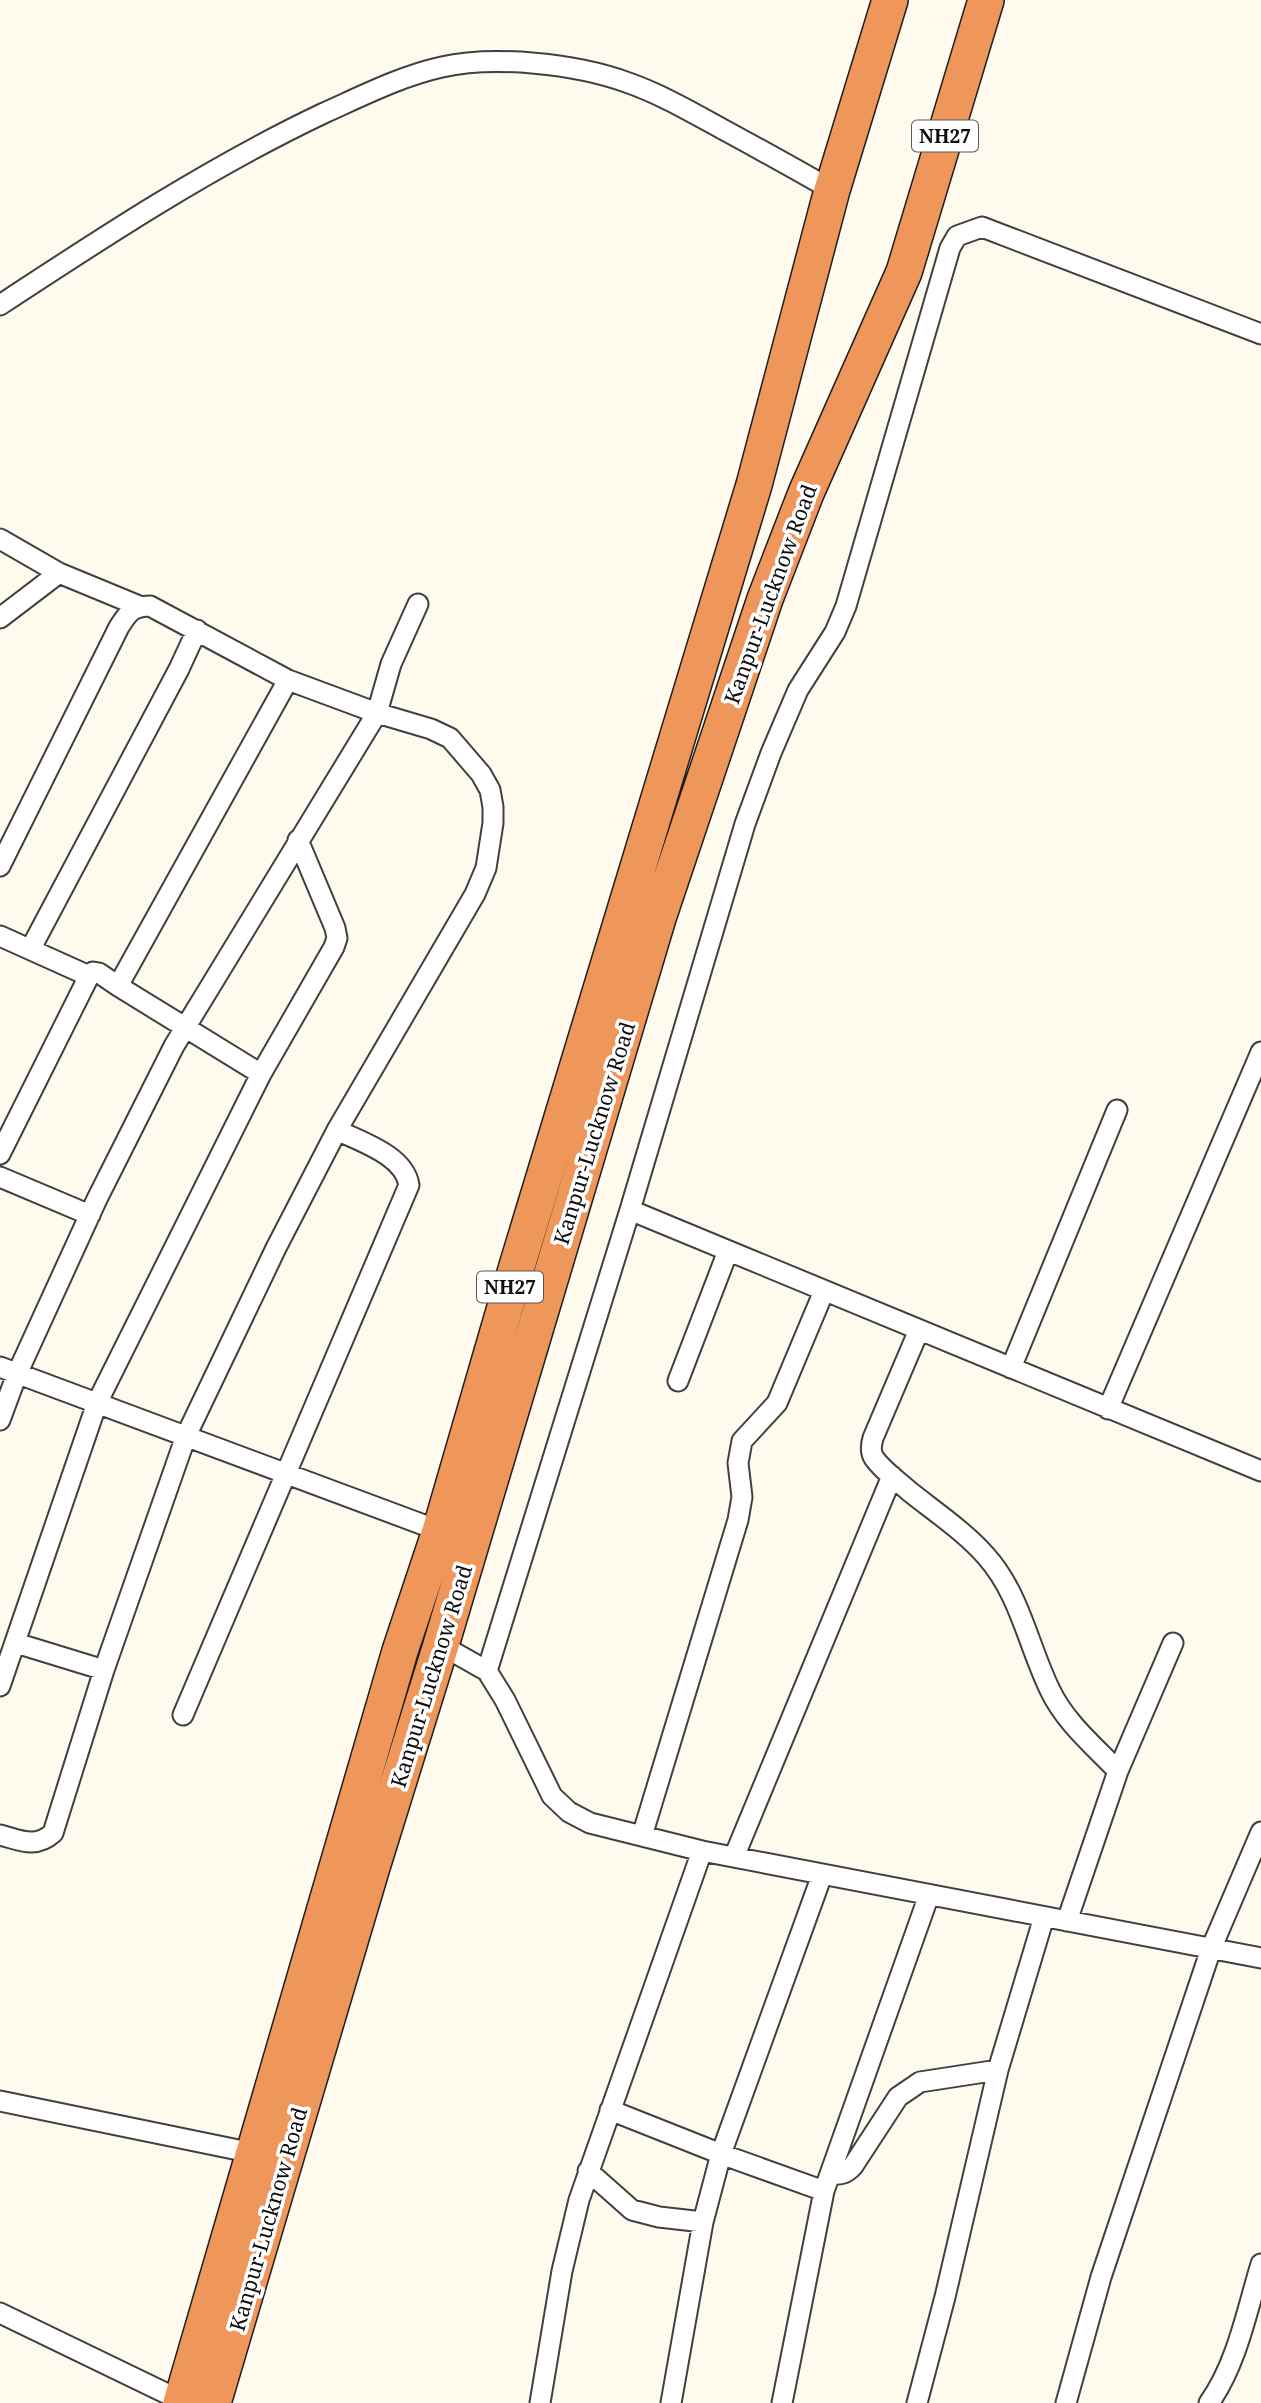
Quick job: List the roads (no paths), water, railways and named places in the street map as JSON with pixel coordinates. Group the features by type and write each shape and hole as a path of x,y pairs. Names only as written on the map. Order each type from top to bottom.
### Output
{"highway":[{"name":"Kanpur-Lucknow Road","path":"192,2402 363,1839 400,1651 440,1531 517,1266 754,485 835,180 890,0"},
{"name":"Kanpur-Lucknow Road","path":"192,2402 253,2153 363,1839 441,1646 659,918 756,626 811,481 904,272 986,0"}],"street":[{"path":"0,305 116,229 268,139 360,96 442,67 477,62 518,62 565,67 624,81 835,180"},
{"path":"487,1671 746,824 771,753 798,690 835,632 846,606 947,261 957,236 982,227 1261,334"},
{"path":"0,539 59,573 139,606 150,606 288,680 450,737 481,774 490,790 493,807 486,869 475,894 337,1130 276,1248 186,1436 104,1670 52,1833 44,1841 34,1843 0,1836"},
{"path":"0,618 59,573"},
{"path":"0,1420 8,1371 186,1026 377,713 391,664 418,604"},
{"path":"0,866 119,627 128,612 139,606"},
{"path":"32,948 197,630"},
{"path":"118,986 288,680"},
{"path":"0,1686 97,1404 261,1074 334,947 337,938 298,840"},
{"path":"0,936 32,948 89,976"},
{"path":"0,1154 93,972 99,973 261,1074"},
{"path":"1108,1409 1261,1052"},
{"path":"1011,1368 1117,1110"},
{"path":"183,1715 409,1185 401,1166 376,1148 337,1130"},
{"path":"0,1177 90,1215"},
{"path":"630,1210 1261,1471"},
{"path":"678,1381 728,1251"},
{"path":"642,1836 738,1520 742,1497 738,1463 742,1441 777,1403 824,1291"},
{"path":"919,1330 873,1438 871,1450 874,1458 892,1476 972,1541 995,1567 1014,1597 1049,1689 1058,1705 1118,1771"},
{"path":"8,1371 440,1531"},
{"path":"734,1857 892,1476"},
{"path":"16,1643 104,1670"},
{"path":"1067,1922 1118,1771 1173,1643"},
{"path":"441,1646 487,1671 505,1700 552,1796 569,1812 590,1823 702,1851 1261,1958"},
{"path":"1066,2403 1112,2244 1210,1949 1261,1832"},
{"path":"540,2403 562,2271 588,2171 702,1851"},
{"path":"671,2403 703,2222 721,2154 822,1875"},
{"path":"782,2403 827,2183 929,1895"},
{"path":"917,2403 945,2297 998,2070 1044,1917"},
{"path":"610,2110 721,2154 827,2183 848,2172 898,2097 909,2088 920,2082 998,2070"},
{"path":"0,2101 253,2153"},
{"path":"588,2171 632,2210 660,2217 703,2222"},
{"path":"1209,2403 1225,2376 1261,2264"},
{"path":"0,2313 192,2402"}]}
